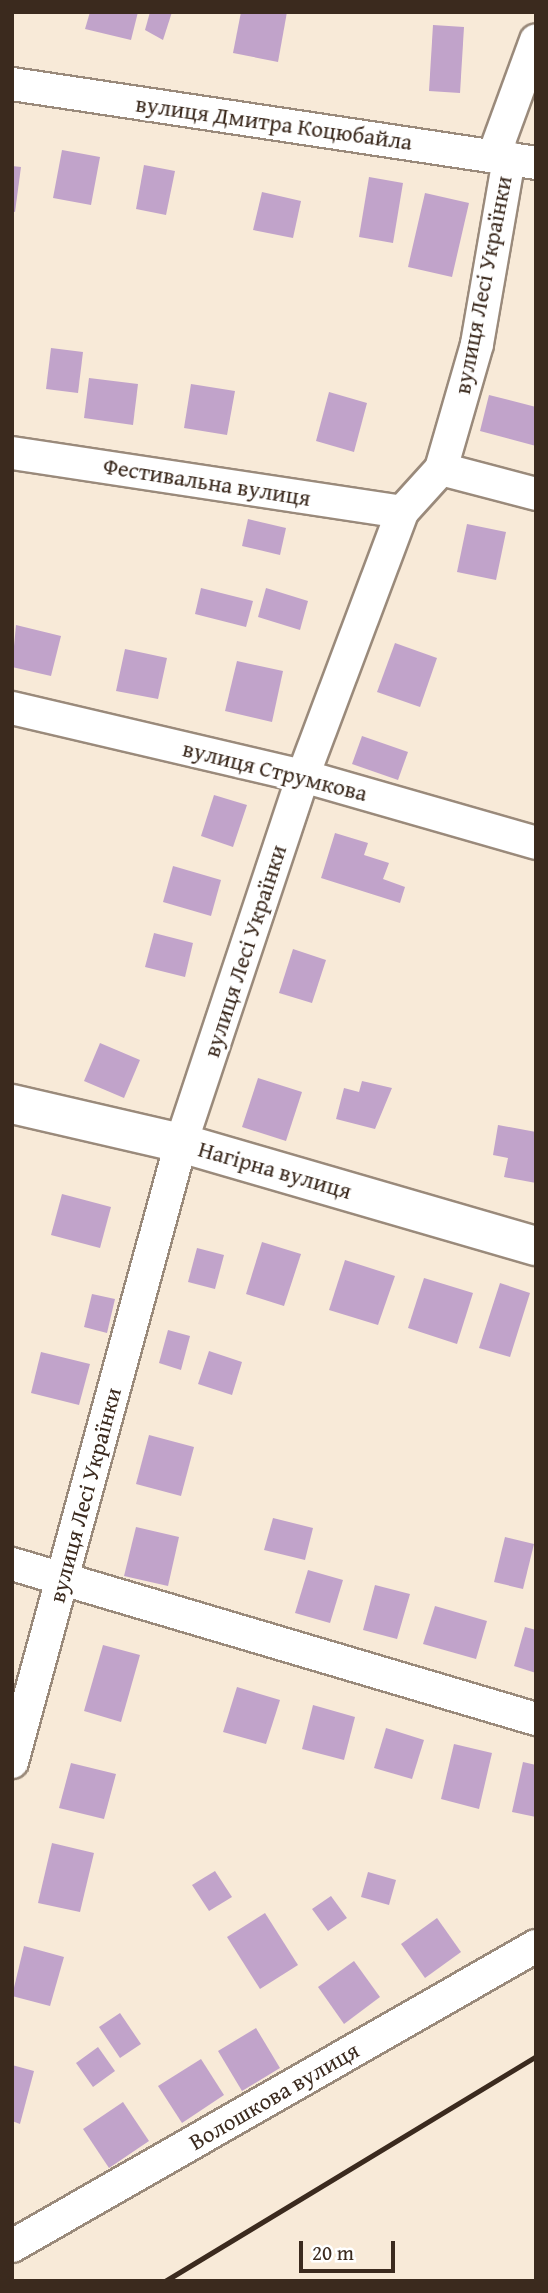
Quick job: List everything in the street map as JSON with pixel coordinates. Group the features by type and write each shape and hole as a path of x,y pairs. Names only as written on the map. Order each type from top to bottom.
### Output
{"street":[{"name":"вулиця Лесі Українки","path":"12,1762 181,1143 303,776 402,512 441,469 477,344 536,40"},
{"name":"вулиця Дмитра Коцюбайла","path":"12,84 513,159"},
{"name":"Фестивальна вулиця","path":"12,453 402,512"},
{"path":"441,469 536,494"},
{"name":"вулиця Струмкова","path":"12,708 303,776 536,843"},
{"name":"Нагірна вулиця","path":"12,1104 181,1143 536,1246"},
{"path":"12,1564 536,1719"},
{"name":"Волошкова вулиця","path":"12,2246 536,1946"}],"building":[{"path":"90,12 138,12 131,40 85,29"},
{"path":"150,12 172,12 163,40 145,30"},
{"path":"241,12 287,12 278,62 233,53"},
{"path":"433,25 464,27 460,93 429,91"},
{"path":"62,150 100,157 91,205 53,198"},
{"path":"144,165 175,171 166,215 136,209"},
{"path":"12,166 21,167 15,212 12,211"},
{"path":"369,177 403,183 393,243 359,237"},
{"path":"262,192 301,201 293,238 253,230"},
{"path":"425,193 469,203 452,277 408,267"},
{"path":"51,348 83,352 78,393 46,389"},
{"path":"89,378 138,384 133,425 84,418"},
{"path":"191,384 235,391 227,435 184,428"},
{"path":"329,392 367,403 354,452 316,441"},
{"path":"489,395 536,407 536,446 480,431"},
{"path":"248,519 286,528 280,555 242,546"},
{"path":"467,524 506,532 496,580 457,572"},
{"path":"201,588 253,601 246,627 195,614"},
{"path":"266,588 308,601 300,630 258,617"},
{"path":"16,625 61,636 51,676 12,667"},
{"path":"395,643 437,658 420,707 377,692"},
{"path":"125,649 167,658 158,699 116,691"},
{"path":"237,661 283,671 272,722 225,711"},
{"path":"362,736 408,752 398,780 352,764"},
{"path":"214,795 247,805 233,847 201,836"},
{"path":"335,833 368,843 364,855 389,863 383,879 405,887 400,903 321,878"},
{"path":"173,866 221,880 211,916 163,902"},
{"path":"154,933 193,943 185,977 145,967"},
{"path":"293,949 326,960 312,1003 279,993"},
{"path":"100,1043 140,1060 124,1098 84,1081"},
{"path":"258,1078 302,1092 286,1141 242,1127"},
{"path":"362,1081 392,1088 375,1129 336,1119 344,1088 359,1092"},
{"path":"498,1125 536,1132 536,1183 504,1177 508,1158 493,1155"},
{"path":"62,1194 111,1207 100,1248 51,1235"},
{"path":"262,1242 301,1254 284,1306 246,1294"},
{"path":"197,1248 224,1255 215,1289 188,1282"},
{"path":"345,1260 395,1276 378,1325 329,1310"},
{"path":"424,1278 473,1293 457,1344 408,1328"},
{"path":"500,1283 530,1293 510,1357 479,1348"},
{"path":"92,1294 115,1299 107,1333 84,1327"},
{"path":"168,1330 190,1336 181,1370 159,1363"},
{"path":"209,1351 242,1362 232,1395 198,1384"},
{"path":"41,1352 90,1364 79,1405 31,1393"},
{"path":"149,1435 194,1447 181,1496 136,1484"},
{"path":"273,1518 313,1528 305,1560 264,1550"},
{"path":"136,1527 179,1537 168,1586 124,1576"},
{"path":"505,1537 534,1544 523,1589 494,1582"},
{"path":"308,1570 343,1580 330,1623 295,1613"},
{"path":"375,1585 410,1594 397,1639 363,1630"},
{"path":"435,1606 487,1621 476,1659 423,1644"},
{"path":"525,1627 536,1630 536,1673 514,1666"},
{"path":"103,1645 140,1655 121,1722 84,1711"},
{"path":"237,1687 280,1700 266,1744 223,1732"},
{"path":"313,1705 355,1717 344,1760 302,1749"},
{"path":"386,1728 424,1740 412,1779 374,1768"},
{"path":"454,1744 492,1753 479,1809 441,1799"},
{"path":"523,1762 536,1765 536,1817 512,1812"},
{"path":"71,1763 116,1774 104,1819 59,1808"},
{"path":"52,1843 94,1853 80,1912 38,1903"},
{"path":"215,1871 232,1897 209,1911 192,1885"},
{"path":"368,1872 396,1880 389,1905 361,1897"},
{"path":"331,1896 347,1918 328,1931 312,1909"},
{"path":"265,1913 298,1965 260,1989 227,1937"},
{"path":"437,1918 461,1952 425,1978 401,1944"},
{"path":"24,1946 64,1957 50,2006 12,1996"},
{"path":"354,1961 380,1997 344,2024 318,1987"},
{"path":"120,2013 141,2044 120,2058 99,2027"},
{"path":"256,2028 280,2068 242,2091 218,2051"},
{"path":"98,2047 115,2071 93,2087 76,2063"},
{"path":"201,2059 224,2095 182,2123 158,2086"},
{"path":"12,2065 34,2071 20,2124 12,2121"},
{"path":"123,2102 149,2141 109,2168 83,2129"}],"railway":[{"path":"165,2281 536,2056"}]}
